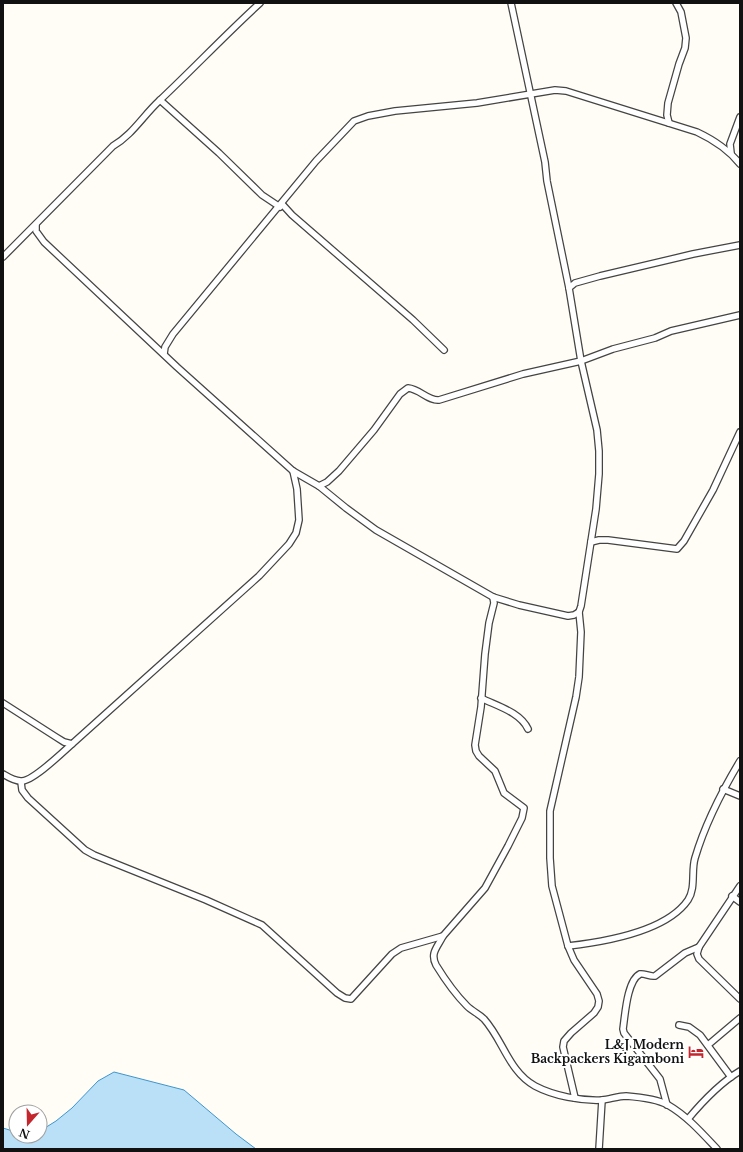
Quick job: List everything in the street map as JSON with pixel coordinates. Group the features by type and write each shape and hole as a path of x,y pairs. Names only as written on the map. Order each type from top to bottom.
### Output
{"street":[{"path":"3,257 113,146 120,142 140,123 160,100 260,3"},
{"path":"511,3 570,288 581,361 597,430 599,451 600,474 591,542 579,612 581,626 580,657 576,697 550,818 552,886 568,946 581,971 597,994 598,1001 598,1007 594,1013 564,1041 563,1047 575,1098"},
{"path":"669,123 667,115 668,103 685,48 686,38 681,12 676,3"},
{"path":"164,354 165,347 173,334 316,162 354,121 368,116 477,103 555,90 566,91 697,132 713,139 731,154 740,164"},
{"path":"160,100 219,152 262,195 281,205 413,320 444,350"},
{"path":"731,154 730,144 740,117"},
{"path":"36,225 36,231 44,242 177,367 292,471 319,486 376,530 493,597 519,605 568,616 579,612"},
{"path":"570,288 575,283 600,276 693,254 740,246"},
{"path":"319,486 327,482 339,471 374,430 400,394 408,388 418,391 432,400 439,400 529,373 581,361 613,349 655,338 671,331 740,315"},
{"path":"591,542 608,540 676,549 684,541 713,490 740,432"},
{"path":"3,774 21,782 30,779 72,744 259,576 289,544 296,533 299,520 297,489 292,471"},
{"path":"493,597 494,603 489,623 485,654 476,751 479,756 495,771 504,793 524,808 508,846 484,888 443,936 432,958 467,1006 484,1019 520,1074 528,1082 548,1091 575,1098 602,1100 626,1096 660,1101 688,1119 717,1149"},
{"path":"481,698 519,717 525,722 528,729"},
{"path":"3,703 64,742 72,744"},
{"path":"568,946 598,942 647,928 664,920 684,904 692,889 696,856 723,789 740,761"},
{"path":"21,782 22,790 28,798 85,850 199,897 262,925 337,993 345,998 351,999 356,995 392,954 401,948 443,936"},
{"path":"723,789 740,796"},
{"path":"740,886 699,947 697,954 699,959 740,999"},
{"path":"732,896 740,902"},
{"path":"667,1105 660,1079 624,1033 623,1029 627,999 632,982 639,975 655,976 685,953 699,947"},
{"path":"708,1045 740,1018"},
{"path":"679,1025 694,1030 700,1035 731,1077"},
{"path":"688,1119 702,1103 731,1077 740,1071"},
{"path":"599,1149 602,1100"}],"water":[{"path":"114,1072 184,1090 256,1149 3,1149 3,1128 8,1130 8,1144 48,1144 48,1126 72,1108 98,1081"}],"place":[{"name":"L&J Modern Backpackers Kigamboni","path":"696,1052"}]}
